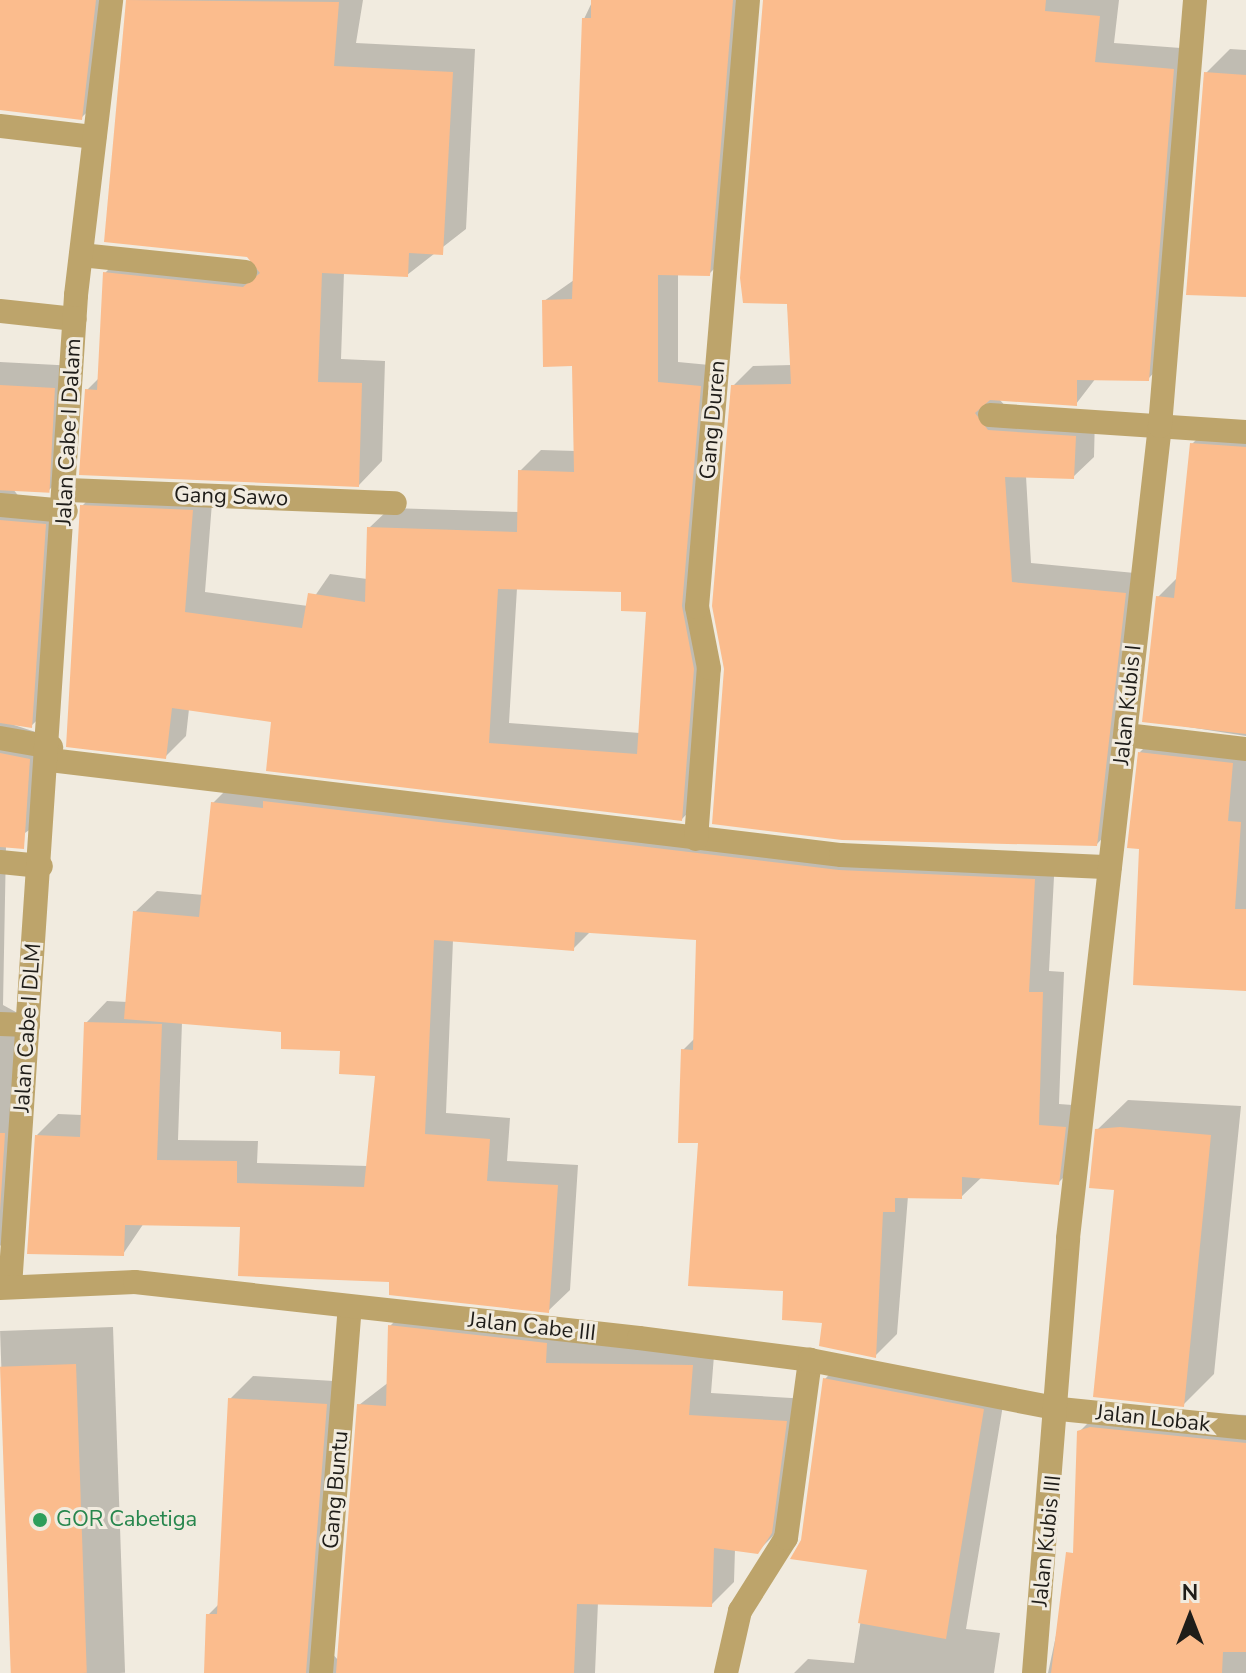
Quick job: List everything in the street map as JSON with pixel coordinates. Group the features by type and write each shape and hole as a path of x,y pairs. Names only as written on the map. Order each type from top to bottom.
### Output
{"street":[{"name":"Jalan Cabe I Dalam","path":"41,866 67,501 75,319 111,0"},
{"name":"Gang Duren","path":"696,839 709,668 697,607 748,0"},
{"name":"Jalan Kubis I","path":"1060,1409 1068,1238 1160,426 1195,0"},
{"path":"0,126 94,137"},
{"path":"81,255 245,272"},
{"path":"0,311 75,319"},
{"path":"990,415 1246,432"},
{"name":"Gang Sawo","path":"0,505 67,501 395,503"},
{"path":"1126,735 1246,749"},
{"path":"0,738 50,754 696,839 841,855 1110,867"},
{"path":"0,862 41,866"},
{"name":"Jalan Cabe I DLM","path":"5,1287 41,866"},
{"path":"0,1024 28,1025"},
{"name":"Jalan Cabe III","path":"5,1287 135,1282 810,1360 1060,1409"},
{"name":"Gang Buntu","path":"321,1673 350,1308"},
{"path":"726,1673 740,1611 786,1538 810,1360"},
{"name":"Jalan Lobak","path":"1060,1409 1246,1428"},
{"name":"Jalan Kubis III","path":"1034,1673 1060,1409"}],"building":[{"path":"0,0 96,0 82,120 0,110"},
{"path":"126,0 339,2 334,66 453,72 443,255 409,253 408,277 322,273 318,382 362,383 359,487 79,475 85,389 97,390 103,272 243,287 260,273 247,257 104,242"},
{"path":"591,0 733,0 710,276 658,275 658,382 701,386 682,606 694,669 682,821 266,771 271,722 172,708 166,759 66,747 80,505 193,510 185,612 302,628 308,593 365,602 367,527 517,532 518,470 574,472 572,366 543,367 542,300 572,299 582,18 591,18","holes":["498,589 621,592 621,611 646,612 637,754 489,743"]},
{"path":"763,0 1046,0 1045,11 1100,16 1095,62 1174,69 1149,381 1077,380 1077,406 990,400 975,413 988,430 1076,436 1074,479 1005,477 1012,582 1126,593 1097,846 842,840 712,824 724,669 712,606 731,385 791,384 787,304 743,303 740,278"},
{"path":"1204,72 1246,75 1246,297 1186,295"},
{"path":"0,385 55,388 49,493 0,490"},
{"path":"1190,443 1246,447 1246,734 1142,722 1156,596 1174,598"},
{"path":"0,520 46,524 32,728 0,723"},
{"path":"1138,752 1233,763 1228,821 1241,822 1235,909 1246,909 1246,991 1133,985 1139,849 1127,848"},
{"path":"0,753 30,759 24,849 0,847"},
{"path":"263,801 839,870 1035,879 1029,992 1043,992 1039,1125 1066,1127 1059,1185 962,1177 962,1199 895,1198 895,1212 883,1212 876,1358 819,1346 822,1323 782,1320 783,1291 688,1286 698,1143 678,1143 681,1049 693,1050 696,940 575,932 574,951 434,940 425,1134 490,1139 487,1181 558,1185 549,1313 389,1295 389,1282 238,1276 240,1227 125,1225 124,1256 27,1254 35,1135 80,1137 84,1022 162,1024 157,1160 237,1161 237,1183 364,1187 375,1076 339,1074 340,1051 281,1049 281,1032 124,1019 133,911 199,917 211,802 263,808"},
{"path":"1120,1127 1211,1135 1184,1407 1093,1397 1114,1190 1089,1188 1095,1129"},
{"path":"0,1133 5,1133 0,1211"},
{"path":"388,1325 547,1343 546,1363 693,1365 689,1415 787,1421 772,1533 758,1554 714,1548 712,1607 577,1604 574,1673 336,1673 357,1404 386,1406"},
{"name":"GOR Cabetiga","path":"76,1364 87,1673 11,1673 0,1367"},
{"path":"823,1378 984,1409 946,1639 858,1623 867,1570 790,1559 801,1540"},
{"path":"228,1398 327,1404 306,1673 204,1673 206,1614 217,1614"},
{"path":"1090,1427 1246,1443 1246,1652 1223,1652 1222,1673 1051,1673 1066,1552 1073,1553 1077,1431"}],"place":[{"name":"GOR Cabetiga","path":"40,1520"}]}
